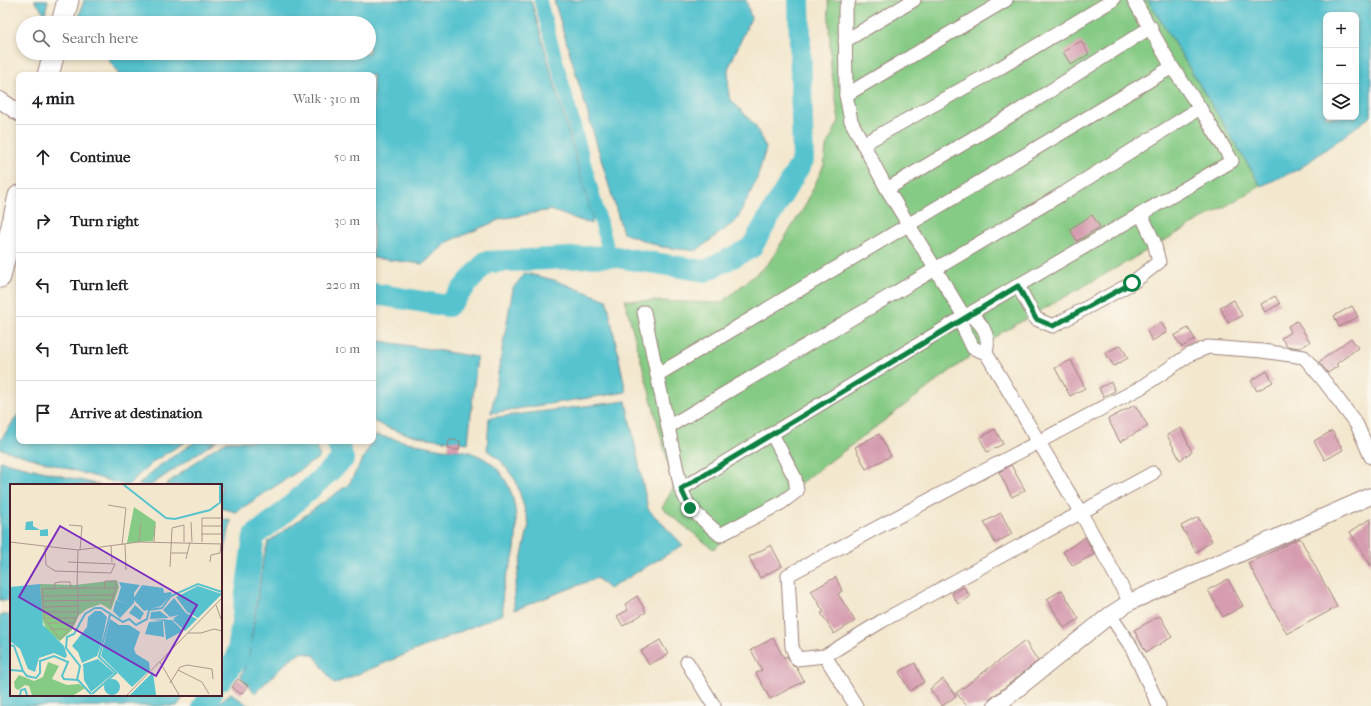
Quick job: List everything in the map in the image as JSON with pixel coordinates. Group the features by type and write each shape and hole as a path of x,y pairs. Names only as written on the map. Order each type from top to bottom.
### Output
{"main road":[{"path":"64,16 68,0"},
{"path":"49,72 52,60"},
{"path":"0,277 16,209"}],"street":[{"path":"849,0 845,10 845,41 846,95 851,120 887,189 964,316 962,328 973,348 986,353 1081,513 1130,602"},
{"path":"845,41 914,0"},
{"path":"846,95 1006,0"},
{"path":"863,144 998,69 1113,0"},
{"path":"681,489 964,316 1232,162 1200,108 1172,67 1134,0"},
{"path":"887,189 1020,110 1150,27"},
{"path":"657,375 1172,67"},
{"path":"0,100 16,111"},
{"path":"668,427 1064,193 1200,108"},
{"path":"1018,286 1036,319 1053,326 1132,283 1159,262 1154,242 1141,214"},
{"path":"644,312 681,489 690,508 720,535 781,503 797,491 796,478 772,434"},
{"path":"1153,473 882,621 825,656 797,659 792,647 788,576 1140,388 1189,355 1208,347 1262,351 1304,357 1357,425 1371,457"},
{"path":"996,706 1110,615 1130,602 1371,496"},
{"path":"1110,615 1132,648 1159,706"},
{"path":"825,656 856,706"},
{"path":"687,662 714,706"}],"green space":[{"path":"828,0 1148,0 1261,186 1001,333 713,549 662,508 674,486 625,300 721,303 768,264 805,206 824,165 826,147 839,121 831,68"}],"water":[{"path":"34,0 48,0 45,14"},
{"path":"84,0 531,0 593,219 591,224 550,210 501,219 448,242 423,264 376,258 376,72 117,72 109,60 376,60 376,16 79,16"},
{"path":"554,0 746,0 751,18 728,69 729,98 755,125 766,148 757,179 737,220 696,251 662,247 623,233"},
{"path":"1148,0 1371,0 1371,116 1299,169 1261,186"},
{"path":"525,273 554,280 607,300 626,392 491,413 513,288"},
{"path":"381,341 477,357 468,443 408,434 396,431 376,422 376,342"},
{"path":"626,401 648,509 683,545 609,589 597,578 514,610 514,591 529,524 516,481 501,461 487,450 489,418"},
{"path":"16,417 16,444 182,444 154,461 129,484 121,484 0,449 0,441"},
{"path":"376,435 442,449 469,452 484,458 495,467 504,478 510,490 516,519 515,549 504,587 502,600 503,614 334,684 315,656 303,652 290,659 255,693 241,677 249,654 263,560 268,542 349,484 371,444 376,444"},
{"path":"192,444 212,444 152,484 139,484 159,466"},
{"path":"222,444 315,444 320,457 236,512 222,508 222,484 166,484 210,451"},
{"path":"0,461 96,484 10,484 10,601 0,600"},
{"path":"222,518 231,521 222,564"},
{"path":"0,615 10,615 10,696 184,696 177,706 0,706"},
{"path":"231,693 249,706 215,706"}],"building":[{"path":"1081,41 1089,54 1071,65 1063,52"},
{"path":"1092,215 1100,227 1077,241 1070,229"},
{"path":"1275,296 1280,304 1265,312 1261,304"},
{"path":"1234,300 1242,316 1228,323 1220,307"},
{"path":"1352,306 1358,317 1339,327 1334,316"},
{"path":"1297,321 1310,342 1300,348 1287,346 1281,338 1291,332 1288,326"},
{"path":"1161,322 1167,332 1152,341 1147,331"},
{"path":"1188,328 1195,339 1182,347 1174,336"},
{"path":"1351,338 1358,348 1336,364 1338,366 1328,373 1319,362"},
{"path":"1121,345 1128,358 1114,366 1105,353"},
{"path":"1071,360 1085,388 1070,396 1055,368"},
{"path":"1267,371 1273,382 1257,391 1251,381"},
{"path":"1111,382 1115,391 1103,397 1099,388"},
{"path":"1135,405 1148,426 1120,442 1108,419"},
{"path":"1181,428 1192,452 1180,460 1167,435"},
{"path":"995,429 1003,444 987,452 980,438"},
{"path":"1332,431 1343,450 1325,460 1314,441"},
{"path":"879,434 891,456 866,469 855,447"},
{"path":"449,440 460,441 459,450 448,449"},
{"path":"1011,465 1025,490 1012,497 999,472"},
{"path":"1001,513 1012,534 995,543 984,522"},
{"path":"1198,517 1212,541 1196,552 1181,526"},
{"path":"1371,518 1371,566 1350,532"},
{"path":"1085,537 1094,554 1073,566 1063,552"},
{"path":"1300,538 1337,607 1287,634 1248,563"},
{"path":"771,545 782,566 760,578 749,557"},
{"path":"836,577 842,591 838,594 855,621 834,634 821,613 824,612 811,591"},
{"path":"1228,579 1243,606 1223,617 1208,590"},
{"path":"964,587 970,597 958,604 952,594"},
{"path":"1062,590 1079,619 1064,628 1047,599"},
{"path":"637,596 646,612 623,626 617,616 628,610 625,604"},
{"path":"1160,616 1172,637 1146,652 1134,630"},
{"path":"773,638 784,658 787,656 793,666 796,667 804,681 770,699 756,673 762,670 751,650"},
{"path":"660,640 668,654 649,665 641,651"},
{"path":"1025,641 1038,661 990,699 987,706 967,706 956,693"},
{"path":"915,663 924,682 910,691 899,672"},
{"path":"238,679 248,686 241,694 232,687"},
{"path":"943,679 956,696 942,706 930,689"}],"waterway":[{"path":"540,0 610,256"},
{"path":"376,294 448,306 486,262 610,256 705,271 751,248 803,160 799,0"},
{"path":"222,679 237,658 254,536 282,514 343,459 338,444"},
{"path":"203,706 210,696"}],"route":[{"path":"690,508 681,489 1018,286 1036,319 1053,326 1132,283"}]}
